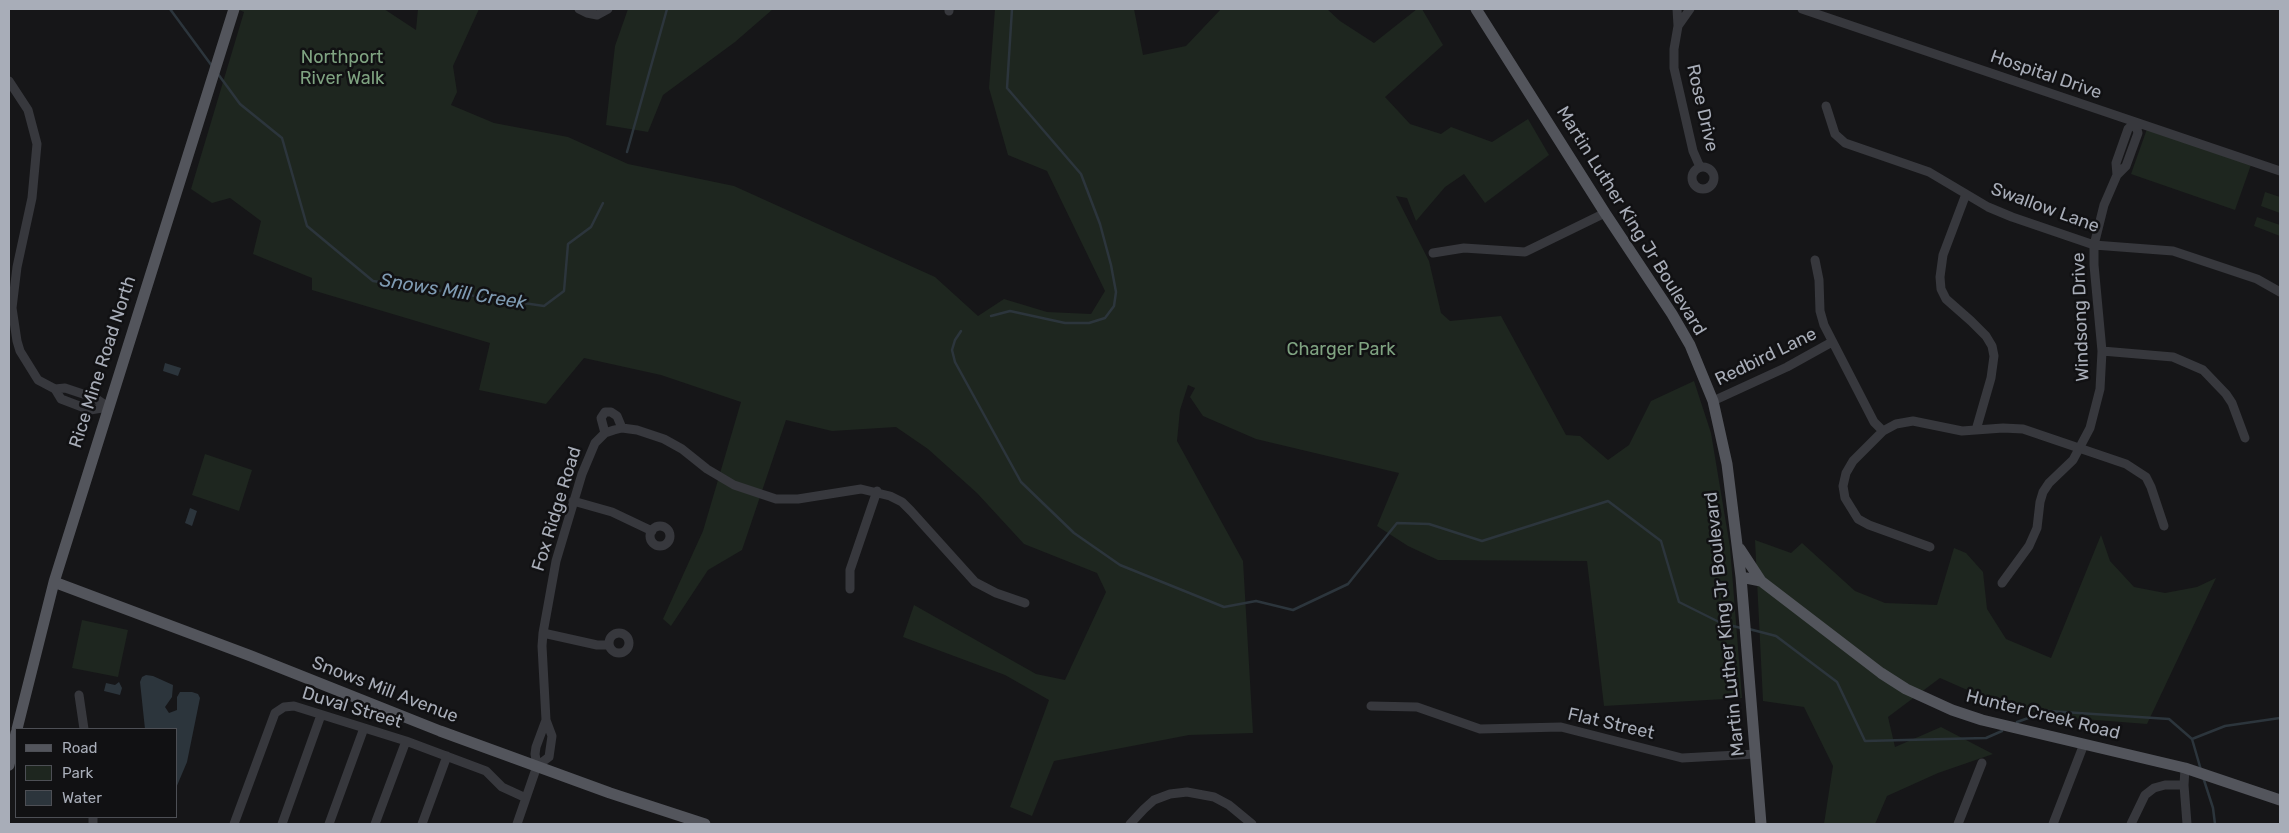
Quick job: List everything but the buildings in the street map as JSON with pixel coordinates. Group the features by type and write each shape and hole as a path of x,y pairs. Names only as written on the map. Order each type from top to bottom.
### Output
{"main road":[{"name":"Rice Mine Road North","path":"17,728 54,582 234,9"},
{"name":"Martin Luther King Jr Boulevard","path":"1476,9 1605,213 1672,314 1690,344 1713,401 1727,464 1741,577 1761,824"},
{"path":"1737,545 1761,581"},
{"name":"Hunter Creek Road","path":"1741,577 1761,581 1881,673 1906,689 1952,710 1982,720 2187,769 2280,800"},
{"name":"Snows Mill Avenue","path":"54,582 537,766 705,824"},
{"path":"9,765 15,738"}],"street":[{"path":"583,11 597,15 608,9"},
{"name":"Rose Drive","path":"1677,9 1678,26 1674,49 1674,68 1693,151 1700,167"},
{"name":"Rose Drive","path":"1678,26 1690,9"},
{"name":"Hospital Drive","path":"1802,9 2280,171"},
{"path":"9,81 28,110 37,144 32,198 17,267 13,300 20,351 38,380 55,389 65,388 95,398 108,407"},
{"name":"Swallow Lane","path":"1826,106 1835,134 1845,143 1929,172 1966,194 2012,217 2094,245 2173,251 2257,279 2280,292"},
{"name":"Windsong Drive","path":"2002,583 2029,546 2037,528 2043,492 2049,483 2073,460 2090,428 2100,389 2102,351 2094,265 2094,245 2104,205 2117,175 2116,163 2128,129 2136,122"},
{"path":"1966,194 1943,255 1940,277 1941,289 1946,299 1986,336 1992,346 1994,356 1991,378 1976,430"},
{"path":"1434,253 1464,248 1525,252 1605,213"},
{"path":"1815,260 1819,280 1820,311 1832,342 1874,422 1883,432"},
{"name":"Redbird Lane","path":"1713,401 1787,367 1832,342"},
{"path":"2102,351 2173,357 2203,370 2232,403 2245,438"},
{"path":"605,433 601,418 605,412 611,412 617,416 622,428"},
{"path":"1930,547 1869,525 1858,518 1845,498 1843,486 1846,472 1861,451 1883,432 1896,424 1913,421 1928,423 1950,430 2023,429 2126,464 2146,478 2151,487 2164,526"},
{"name":"Fox Ridge Road","path":"537,766 549,757 552,736 546,720 543,633 556,561 573,501 594,443 605,433 622,428 637,430 664,440 682,449 707,469 734,485 776,499 798,499 860,489 877,491 890,496 907,506 975,582 987,589 1025,603"},
{"path":"850,589 850,570 877,491"},
{"path":"573,501 612,512 652,531"},
{"path":"543,633 597,645 609,645"},
{"path":"79,695 84,728"},
{"name":"Duval Street","path":"234,824 275,713 284,707 294,706 406,741 486,771 502,787 526,798"},
{"name":"Flat Street","path":"1371,706 1416,707 1480,729 1561,727 1682,758 1756,754"},
{"path":"282,824 321,715"},
{"name":"Fox Ridge Road","path":"537,766 536,747 546,720"},
{"path":"329,824 364,728"},
{"path":"376,824 406,741"},
{"path":"2052,824 2084,744"},
{"path":"422,824 447,756"},
{"path":"1958,824 1982,763"},
{"path":"517,824 537,766"},
{"path":"2187,769 2184,785 2187,824"},
{"path":"2130,824 2145,795 2154,788 2165,785 2184,785"},
{"path":"1130,824 1154,800 1170,794 1186,792 1214,797 1229,805 1252,824"}],"green space":[{"path":"237,9 384,9 416,30 418,9 479,9 453,66 457,92 451,105 494,123 568,137 628,164 734,186 935,277 978,316 1004,299 1047,312 1091,314 1105,291 1047,171 1008,155 989,88 995,9 1134,9 1143,55 1186,46 1221,9 1327,9 1340,21 1374,43 1417,9 1422,9 1443,45 1385,97 1410,124 1441,134 1451,127 1492,142 1528,119 1549,155 1485,203 1464,174 1445,187 1416,221 1407,198 1396,196 1429,261 1441,313 1450,321 1501,316 1566,435 1580,436 1608,460 1629,445 1651,401 1694,381 1711,433 1730,547 1742,698 1604,706 1587,561 1438,560 1408,546 1377,526 1399,473 1256,439 1203,416 1190,397 1195,388 1188,385 1180,410 1177,441 1243,561 1253,733 1189,735 1054,761 1032,816 1010,807 1049,700 1005,675 903,637 914,605 1036,674 1065,680 1106,592 1097,573 1024,544 977,493 928,449 896,427 832,431 786,420 742,550 708,570 671,626 663,619 703,531 741,402 661,375 584,358 546,404 479,390 490,343 312,290 312,278 253,254 261,221 230,198 212,203 191,189 244,12"},
{"path":"628,9 773,9 735,42 663,95 648,132 606,125 615,46"},
{"path":"2148,126 2252,162 2235,210 2131,174"},
{"path":"2265,192 2280,197 2280,213 2261,206"},
{"path":"2257,217 2280,225 2280,236 2254,226"},
{"path":"205,454 252,470 239,511 192,495"},
{"path":"2101,535 2110,561 2134,587 2165,593 2197,587 2216,578 2147,724 2070,718 2006,707 1940,678 1888,717 1895,747 1941,727 1993,754 1938,773 1887,796 1875,824 1824,824 1833,766 1804,707 1763,701 1755,540 1791,553 1802,543 1855,591 1885,603 1937,605 1954,548 1966,553 1983,572 1987,609 2006,639 2051,658"},
{"path":"82,620 128,630 118,677 72,668"}],"water":[{"path":"165,363 181,368 178,376 163,371"},
{"path":"190,508 197,511 192,526 185,523"},
{"path":"146,675 153,676 173,685 172,697 165,707 169,713 177,710 177,697 180,692 192,692 198,694 200,698 187,762 178,783 178,728 145,728 140,682 142,677"},
{"path":"119,682 122,688 120,695 104,691 106,683 115,685"}],"waterway":[{"name":"Snows Mill Creek","path":"170,9 212,66"},
{"name":"Snows Mill Creek","path":"627,152 667,9"},
{"name":"Snows Mill Creek","path":"991,316 1010,311 1065,323 1089,323 1105,318 1114,306 1116,292 1100,224 1081,174 1007,88 1012,9"},
{"name":"Snows Mill Creek","path":"218,74 240,104 282,138 307,226 373,281 544,306 564,291 568,244 591,227 603,203"},
{"name":"Snows Mill Creek","path":"961,331 955,340 952,350 955,362 1021,482 1074,533 1120,565 1224,607 1256,601 1293,610 1348,584 1397,523 1429,524 1482,541 1608,501 1661,541 1679,602 1721,623 1741,628"},
{"name":"Snows Mill Creek","path":"1749,629 1776,636 1837,682 1865,741 1986,738 2002,731"},
{"name":"Snows Mill Creek","path":"2017,722 2048,711 2169,719 2192,739 2225,726 2280,718"},
{"path":"2192,739 2201,770"},
{"path":"2203,777 2213,808 2215,824"}],"park label":[{"name":"Northport River Walk","path":"342,68"},
{"name":"Charger Park","path":"1341,350"}]}
